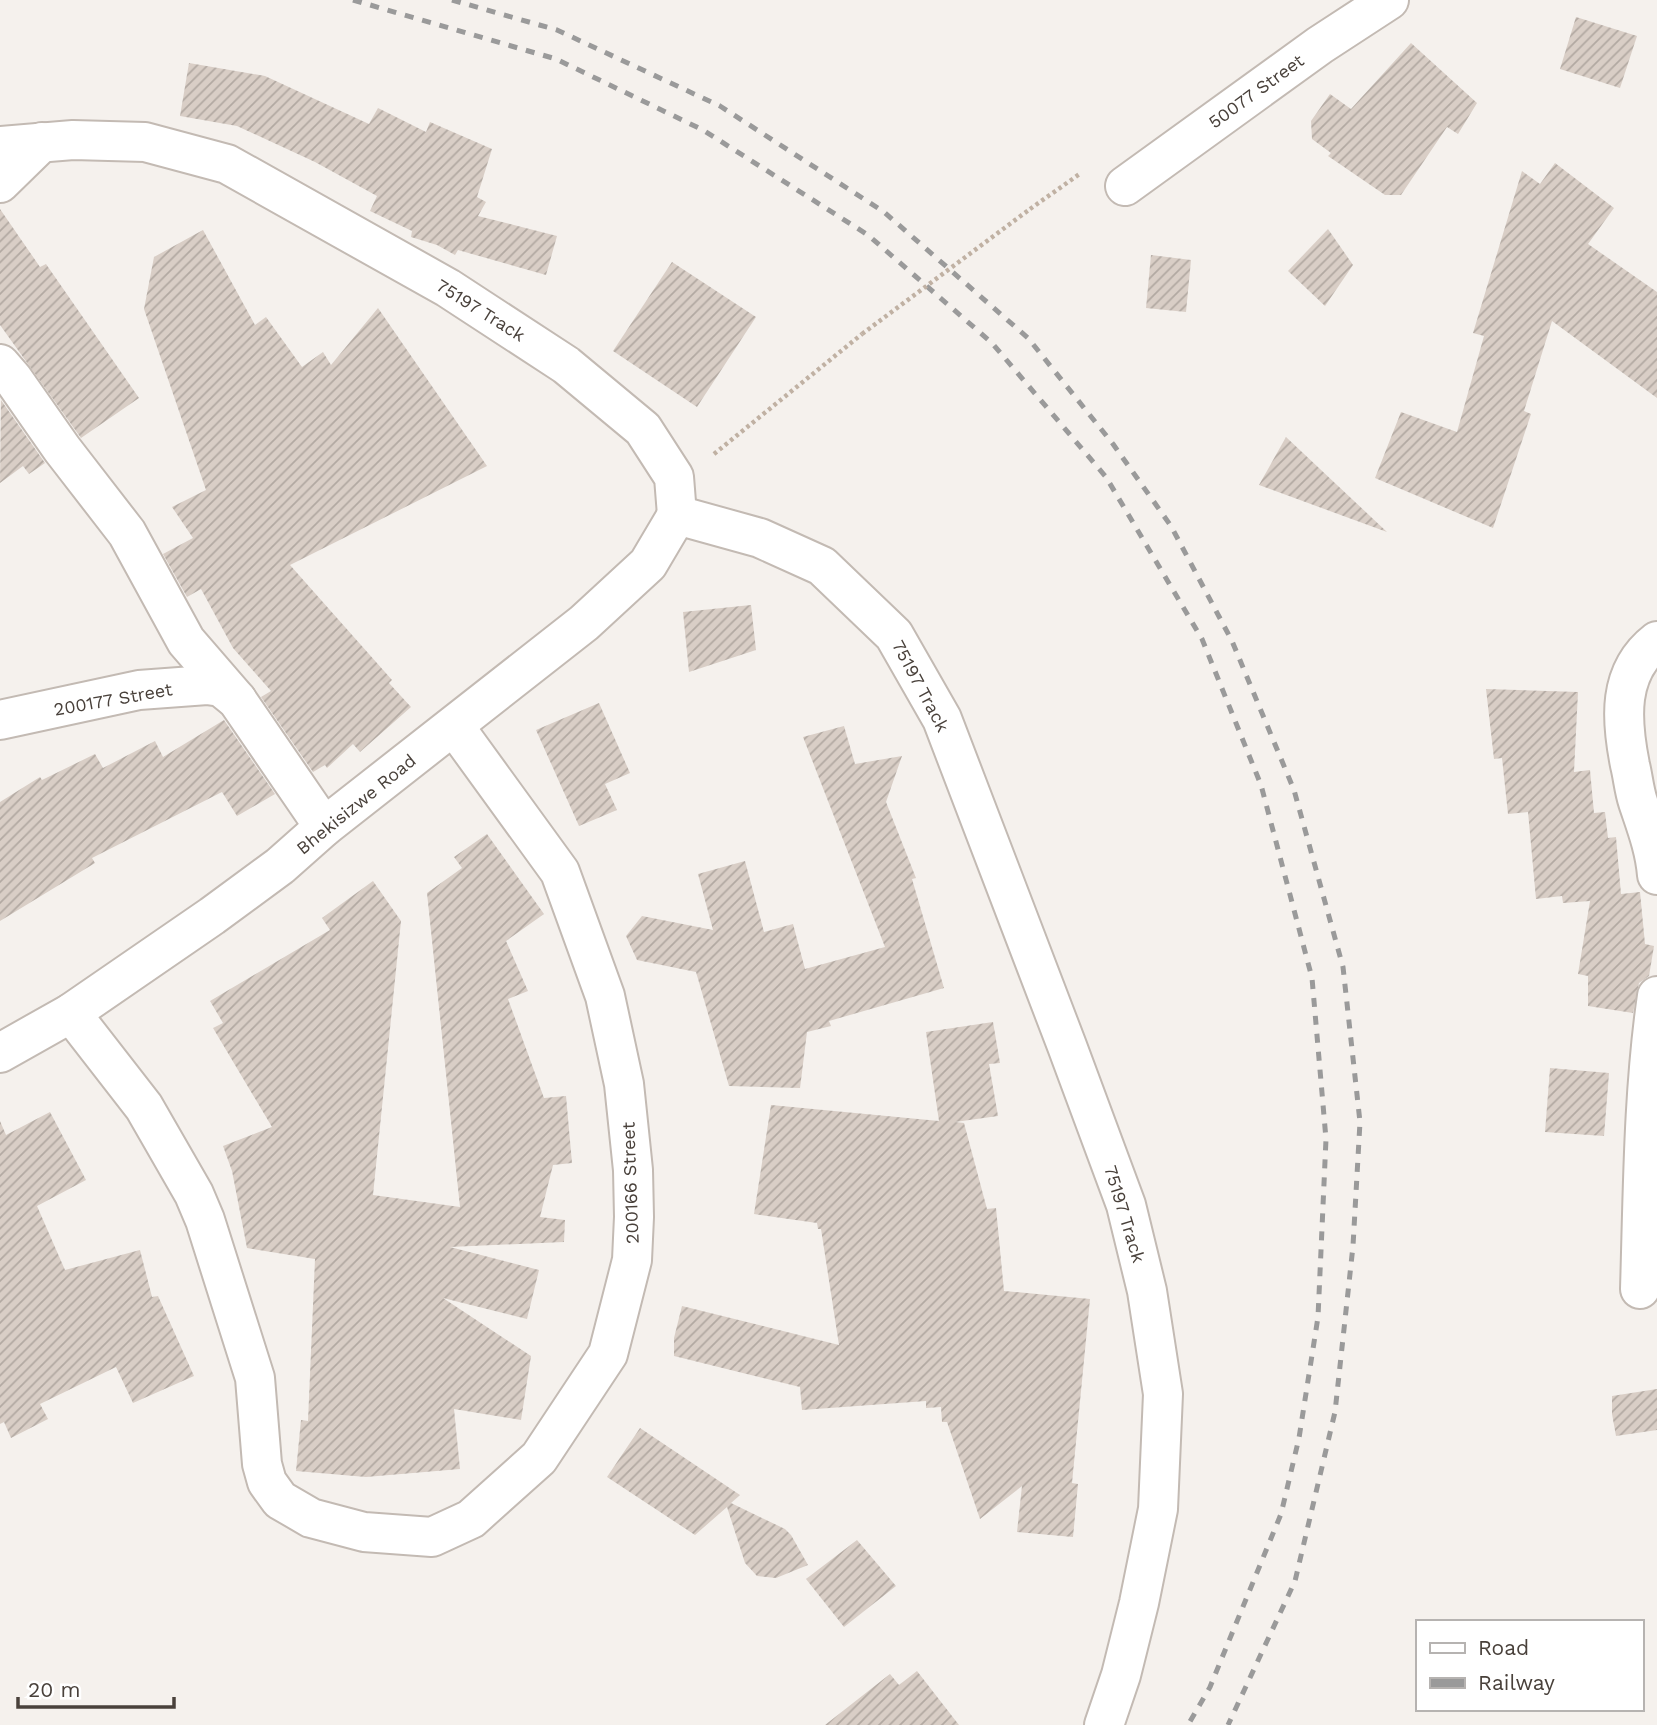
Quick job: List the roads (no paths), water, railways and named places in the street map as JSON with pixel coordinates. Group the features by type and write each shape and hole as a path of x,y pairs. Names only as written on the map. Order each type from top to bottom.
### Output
{"street":[{"name":"50077 Street","path":"1125,186 1300,59 1389,0"},
{"name":"75197 Track","path":"0,146 73,140 145,142 227,164 448,288 566,365 643,429 674,477 676,500 822,566 894,635 942,719 1126,1205 1147,1291 1163,1394 1158,1509 1136,1615 1121,1675 1104,1725"},
{"path":"0,183 42,142"},
{"path":"0,364 127,533 186,641 237,699 324,827"},
{"name":"Bhekisizwe Road","path":"0,1053 71,1013 280,866 324,827 584,623 649,564 676,500"},
{"path":"1657,641 1639,658 1628,681 1624,722 1637,800 1649,831 1657,875"},
{"name":"200177 Street","path":"0,720 153,689 207,685 221,687 237,699"},
{"name":"200166 Street","path":"71,1013 144,1107 194,1194 205,1220 255,1378 262,1464 267,1482 280,1500 311,1518 364,1532 432,1537 471,1520 539,1458 608,1354 632,1260 633,1170 624,1084 605,996 560,872 454,726"},
{"path":"1640,1289 1650,1044 1657,996"}],"railway":[{"path":"353,0 556,59 703,130 868,235 992,343 1106,477 1202,639 1261,785 1312,978 1326,1139 1318,1317 1299,1438 1281,1514 1210,1687 1188,1725"},
{"path":"452,0 557,30 720,106 884,212 1028,338 1113,444 1171,526 1232,641 1294,790 1343,967 1360,1122 1353,1246 1335,1412 1295,1581 1228,1725"}]}
